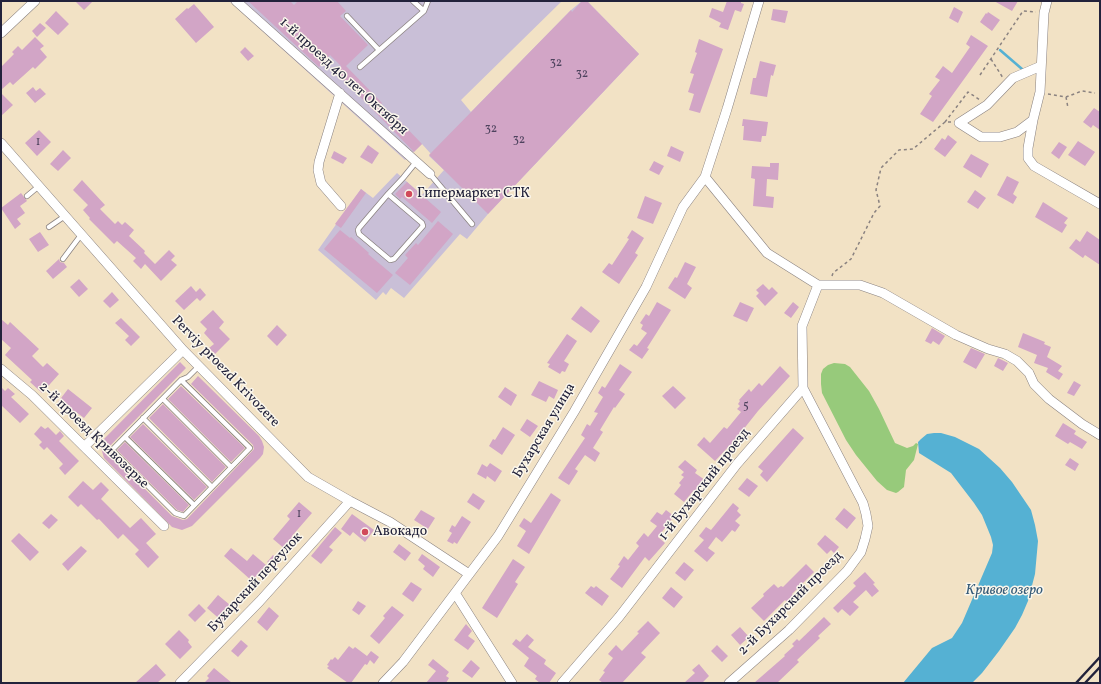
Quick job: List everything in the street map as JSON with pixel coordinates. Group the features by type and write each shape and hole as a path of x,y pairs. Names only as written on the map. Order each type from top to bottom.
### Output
{"street":[{"path":"1,32 35,1"},
{"name":"1-й проезд 40 лет Октября","path":"236,1 430,174"},
{"name":"Бухарская улица","path":"383,683 403,662 498,536 574,412 646,287 683,207 705,177 759,1"},
{"path":"1048,1 1044,13 1040,92 1033,120 1028,148 1028,158 1034,166 1100,204"},
{"path":"1033,120 1017,132 1000,137 981,137 959,123 987,105 1013,78 1041,66"},
{"path":"340,93 318,170 321,183 341,206"},
{"name":"Perviy proezd Krivozere","path":"1,143 183,350 308,477 402,529 470,574"},
{"path":"705,177 767,253 818,285 860,285 883,293 956,335 988,349 1005,354 1017,361 1029,373 1034,384 1049,399 1082,424 1100,435"},
{"path":"803,388 802,326 818,285"},
{"path":"85,446 183,350"},
{"name":"2-й проезд Кривозерье","path":"1,369 32,395 85,446 164,526"},
{"name":"1-й Бухарский проезд","path":"562,683 619,617 737,464 803,388"},
{"name":"2-й Бухарский проезд","path":"730,683 789,630 847,571 860,552 866,539 868,526 863,503 803,388"},
{"name":"Бухарский переулок","path":"180,683 260,601 350,501"},
{"path":"455,593 512,683"}],"lane":[{"path":"413,1 424,11"},
{"path":"360,66 424,11 428,1"},
{"path":"347,16 379,50"},
{"path":"388,194 422,223 423,226 394,259 390,260 359,234 358,230 388,194 416,162"},
{"path":"430,174 472,224"},
{"path":"27,196 39,186"},
{"path":"49,227 65,216"},
{"path":"63,259 81,235"},
{"path":"181,380 250,448 184,516 175,513 112,450 181,380 188,377 199,366"},
{"path":"163,399 231,467"},
{"path":"144,418 212,486"},
{"path":"125,437 194,506"}],"path":[{"path":"980,75 1023,11 1044,13"},
{"path":"991,59 1007,84"},
{"path":"1040,92 1066,98 1082,91 1095,93"},
{"path":"828,285 833,273 852,259 874,213 880,206 876,190 881,168 900,150 913,149 945,122 968,92 987,105"},
{"path":"1066,98 1068,108"},
{"path":"945,122 959,123"}],"shaded area":[{"path":"229,1 562,1 461,100 471,112 571,10 582,1 587,1 639,54 488,214 467,239 460,234 404,298 391,288 386,295 383,292 376,300 318,250 361,189 373,198 397,173 422,195 444,170 429,156 431,154 422,144 405,160"}],"green space":[{"path":"834,363 845,364 850,367 869,391 895,443 907,448 916,443 918,444 914,460 906,470 904,487 896,493 887,490 877,481 856,455 846,440 822,393 821,374 823,369"}],"water":[{"name":"Кривое озеро","path":"941,433 955,437 979,449 1000,468 1012,482 1031,510 1038,541 1035,574 1028,601 1022,615 999,651 972,683 903,683 932,648 952,638 962,623 992,553 993,545 982,515 951,473 919,453 918,442 927,434"}],"building":[{"path":"75,1 93,1 84,10"},
{"path":"248,1 290,1 294,5 298,1 337,1 346,11 340,16 368,45 346,66 382,103 380,105 394,119 396,117 422,144 414,152 336,72 341,66 330,55 319,67"},
{"path":"582,1 587,1 639,54 488,214 429,155 571,10 572,12"},
{"path":"727,1 741,1 741,3 744,4 741,12 735,10 728,30 719,27 721,23 709,17 712,8 723,12"},
{"path":"994,1 1018,1 1012,11"},
{"path":"194,4 214,27 196,43 175,19"},
{"path":"954,7 963,12 958,23 949,18"},
{"path":"773,9 788,11 785,23 771,20"},
{"path":"56,11 69,24 58,35 45,23"},
{"path":"988,12 1000,20 992,31 980,22"},
{"path":"40,23 46,28 37,37 32,31"},
{"path":"971,35 988,46 933,122 920,114 932,96 929,94 940,80 935,77 943,66 952,73 970,47 966,44"},
{"path":"35,37 44,46 40,49 47,57 35,69 33,67 13,85 10,82 1,90 1,67 14,54 12,52 18,46 22,50"},
{"path":"699,39 723,49 700,113 689,110 694,94 688,92 694,74 690,73 697,53 695,52"},
{"path":"245,47 254,56 248,61 240,52"},
{"path":"760,61 776,65 773,76 771,75 767,97 750,94 753,78 756,78"},
{"path":"33,87 36,91 40,88 46,94 35,103 26,93"},
{"path":"1,93 13,105 1,116"},
{"path":"1094,108 1100,112 1100,130 1093,125 1091,128 1083,122"},
{"path":"743,119 768,122 766,136 762,136 761,142 743,140"},
{"path":"39,130 51,142 37,156 25,143"},
{"path":"948,135 957,142 945,157 934,149 942,138 945,140"},
{"path":"1078,141 1095,152 1085,166 1068,155"},
{"path":"1059,142 1067,147 1059,159 1051,153"},
{"path":"368,145 379,153 372,164 360,157"},
{"path":"671,146 684,152 680,162 667,156"},
{"path":"63,150 71,158 58,171 50,164"},
{"path":"334,151 347,158 343,164 331,158"},
{"path":"971,154 989,164 981,178 963,167"},
{"path":"654,161 664,166 659,175 649,170"},
{"path":"770,163 779,163 778,180 767,179 766,196 774,197 773,208 753,206 755,179 751,178 752,166 770,167"},
{"path":"1007,176 1019,182 1013,194 1017,197 1013,204 997,195"},
{"path":"82,180 105,205 100,209 115,224 118,221 122,225 125,222 134,230 129,236 145,251 144,253 155,264 169,250 175,256 171,260 177,265 161,281 145,264 141,269 133,261 136,258 117,241 114,244 89,219 90,218 83,210 88,205 73,190"},
{"path":"407,182 441,212 432,223 402,197 400,199 395,194"},
{"path":"361,189 366,193 341,228 335,224"},
{"path":"975,190 986,198 978,209 967,202"},
{"path":"21,193 27,201 20,206 25,213 17,219 21,224 15,229 1,208"},
{"path":"645,196 662,203 653,224 637,218"},
{"path":"1043,202 1068,218 1064,223 1067,225 1062,233 1035,217"},
{"path":"438,221 453,234 410,285 395,273 408,258 405,255 416,243 418,245"},
{"path":"340,230 350,238 351,237 369,253 368,254 393,275 377,293 324,249"},
{"path":"632,230 644,238 635,253 638,255 619,284 602,272 609,263 612,265 629,239 627,238"},
{"path":"1087,231 1100,240 1100,265 1085,255 1083,258 1069,248 1076,239 1080,242"},
{"path":"40,232 49,245 38,252 29,239"},
{"path":"59,259 60,262 64,263 67,267 53,279 46,271"},
{"path":"685,262 696,267 687,284 692,288 685,299 668,288 675,277 677,278"},
{"path":"79,279 88,289 79,297 70,287"},
{"path":"763,284 769,290 772,287 778,293 765,306 756,296 759,293 756,290"},
{"path":"191,286 196,292 200,288 206,295 200,301 197,298 184,310 175,301"},
{"path":"112,292 119,300 110,308 103,301"},
{"path":"657,302 671,310 647,348 649,349 642,359 629,350 634,344 637,346 647,333 641,329 643,325 640,323 646,314 649,316"},
{"path":"740,302 754,308 747,322 733,316"},
{"path":"793,302 799,307 791,318 784,313"},
{"path":"581,306 600,321 591,333 571,319"},
{"path":"213,310 224,322 219,328 230,339 215,354 209,348 214,344 204,333 207,329 200,322"},
{"path":"121,318 140,337 131,346 125,340 129,336 115,323"},
{"path":"1,319 8,325 10,322 39,349 32,356 43,367 47,363 59,374 42,393 30,382 32,380 5,355 11,348 1,339"},
{"path":"277,325 287,335 277,346 267,336"},
{"path":"932,328 945,336 939,345 933,341 931,344 925,341"},
{"path":"1023,333 1045,342 1044,344 1051,347 1047,357 1062,366 1058,371 1063,374 1059,380 1046,372 1048,368 1034,363 1037,355 1018,347"},
{"path":"567,334 577,341 564,361 569,364 565,372 562,371 560,374 548,367 550,364 547,363"},
{"path":"971,348 985,354 976,369 963,362"},
{"path":"998,358 1008,363 1003,371 994,366"},
{"path":"180,362 186,368 109,447 109,453 172,516 183,520 187,519 254,449 253,445 191,384 198,376 259,436 264,447 263,454 260,458 192,526 182,530 172,527 104,458 101,448 104,439"},
{"path":"620,364 632,372 619,390 625,394 615,408 614,407 600,430 603,432 593,448 600,453 595,462 585,455 575,469 578,471 569,485 558,478 585,438 581,435 587,424 590,426 598,413 594,412 603,397 598,393 602,386 605,388"},
{"path":"780,366 790,376 758,411 731,445 715,461 697,445 704,437 710,443 724,427 727,429 741,412 737,409 740,406 738,404 740,401 739,400 749,389 751,392 759,383 762,386"},
{"path":"539,381 558,390 554,399 549,396 546,402 531,395"},
{"path":"1074,381 1081,385 1074,396 1067,393"},
{"path":"181,386 245,448 231,462 168,399"},
{"path":"673,386 686,398 675,409 662,396"},
{"path":"1,387 5,391 8,388 15,394 11,397 29,414 20,423 1,405"},
{"path":"505,387 517,395 511,406 498,397"},
{"path":"68,389 92,408 84,418 76,412 74,415 58,402"},
{"path":"163,404 226,467 212,482 149,418"},
{"path":"527,419 538,426 530,437 520,430"},
{"path":"1063,423 1076,431 1074,434 1087,442 1082,449 1070,442 1068,444 1055,436"},
{"path":"143,424 207,487 194,500 130,437"},
{"path":"41,426 45,429 48,427 56,435 60,431 64,436 59,441 79,461 65,475 59,468 63,464 47,447 44,450 39,445 42,442 34,434"},
{"path":"503,427 515,435 502,455 489,446 493,439 495,440"},
{"path":"793,428 804,438 767,482 760,475 763,471 758,467"},
{"path":"125,442 189,505 183,512 177,510 117,450"},
{"path":"1070,458 1079,464 1075,471 1065,465"},
{"path":"685,460 697,470 695,473 705,480 684,502 674,494 681,485 679,483 684,477 681,475 684,472 678,467"},
{"path":"490,463 502,471 495,482 487,476 486,479 477,474 482,464 487,467"},
{"path":"747,478 758,486 749,497 738,489"},
{"path":"83,481 93,490 101,482 109,490 101,499 130,528 141,518 156,534 146,543 159,557 148,568 135,554 139,550 123,534 118,539 99,519 97,520 81,504 78,507 68,497"},
{"path":"473,493 485,501 479,510 467,502"},
{"path":"551,493 561,500 529,554 517,546 526,531 519,526 524,518 531,523"},
{"path":"299,502 312,513 292,536 295,538 286,550 273,539 290,519 287,516"},
{"path":"733,503 739,508 737,511 741,515 735,521 740,525 735,532 732,530 722,542 716,537 708,548 715,553 707,562 694,551 704,540 699,536 706,527 711,530"},
{"path":"844,508 856,518 847,529 835,519"},
{"path":"421,510 435,518 428,529 414,520"},
{"path":"666,510 674,516 658,537 665,543 649,561 645,557 622,588 610,579 620,566 618,565 624,556 628,560 639,546 636,543 644,533 648,537 657,526 650,521 657,512 662,515"},
{"path":"51,514 58,520 49,529 42,523"},
{"path":"352,514 374,530 365,542 353,532 350,536 341,529"},
{"path":"462,516 471,522 457,544 454,542 453,544 447,541 452,533 449,531 452,525 455,527"},
{"path":"335,527 342,533 329,547 333,550 321,564 311,556"},
{"path":"19,533 39,552 30,561 11,541"},
{"path":"825,535 839,547 834,553 831,550 827,554 817,544"},
{"path":"399,544 411,553 405,561 393,552"},
{"path":"81,546 87,551 68,571 62,564"},
{"path":"231,548 247,561 253,554 266,565 252,581 224,556"},
{"path":"422,554 440,567 433,577 423,569 425,566 418,560"},
{"path":"273,555 280,562 274,568 267,562"},
{"path":"513,559 525,567 515,582 518,584 497,618 482,608"},
{"path":"684,562 694,570 685,581 675,573"},
{"path":"806,564 814,572 792,594 794,597 788,603 785,600 764,621 751,608 774,584 778,588 781,586 783,587"},
{"path":"865,572 875,583 873,584 879,591 872,597 866,590 853,602 859,607 850,616 842,609 838,613 833,608 856,586 853,583"},
{"path":"411,582 422,589 413,602 402,594"},
{"path":"591,586 594,588 596,586 609,596 602,606 585,593"},
{"path":"671,587 683,597 674,608 662,598"},
{"path":"218,595 230,605 228,607 233,611 223,622 207,608"},
{"path":"358,601 366,606 359,615 352,610"},
{"path":"199,604 206,611 195,622 188,615"},
{"path":"392,606 404,615 379,644 370,636 385,618 383,616"},
{"path":"269,607 279,616 267,631 257,622"},
{"path":"824,617 831,624 818,636 820,638 797,660 799,662 777,683 754,683 785,656 784,655 794,646 792,644 797,639 799,641"},
{"path":"648,621 660,633 641,653 646,657 622,683 603,683 599,680 605,672 603,671 613,658 608,654 616,645 622,651"},
{"path":"466,624 472,631 468,636 475,641 468,650 454,640"},
{"path":"740,627 749,637 740,645 731,635"},
{"path":"179,630 189,640 188,642 192,647 180,659 165,644"},
{"path":"527,634 534,640 528,647 546,660 544,664 556,673 549,683 540,683 535,679 537,676 524,666 529,658 512,644 516,639 520,642"},
{"path":"241,640 248,646 238,657 231,651"},
{"path":"717,645 728,656 722,662 711,651"},
{"path":"349,646 353,649 355,647 367,656 371,651 379,657 374,664 370,660 367,665 365,664 351,683 348,683 327,668 329,666 327,665 331,659 332,660 335,657 338,660"},
{"path":"433,659 449,672 446,676 449,678 446,683 426,683 436,671 428,665"},
{"path":"471,660 480,668 472,678 462,671"},
{"path":"156,664 166,675 157,683 135,683"},
{"path":"699,664 709,676 702,683 684,683 695,673 692,670"},
{"path":"214,668 232,683 204,683 209,678 207,676"}],"waterway":[{"path":"1000,50 1022,69"}],"railway":[{"path":"1076,683 1100,657"},
{"path":"1085,683 1100,667"}],"place":[{"name":"Гипермаркет СТК","path":"409,194"},
{"name":"Авокадо","path":"365,532"}]}
